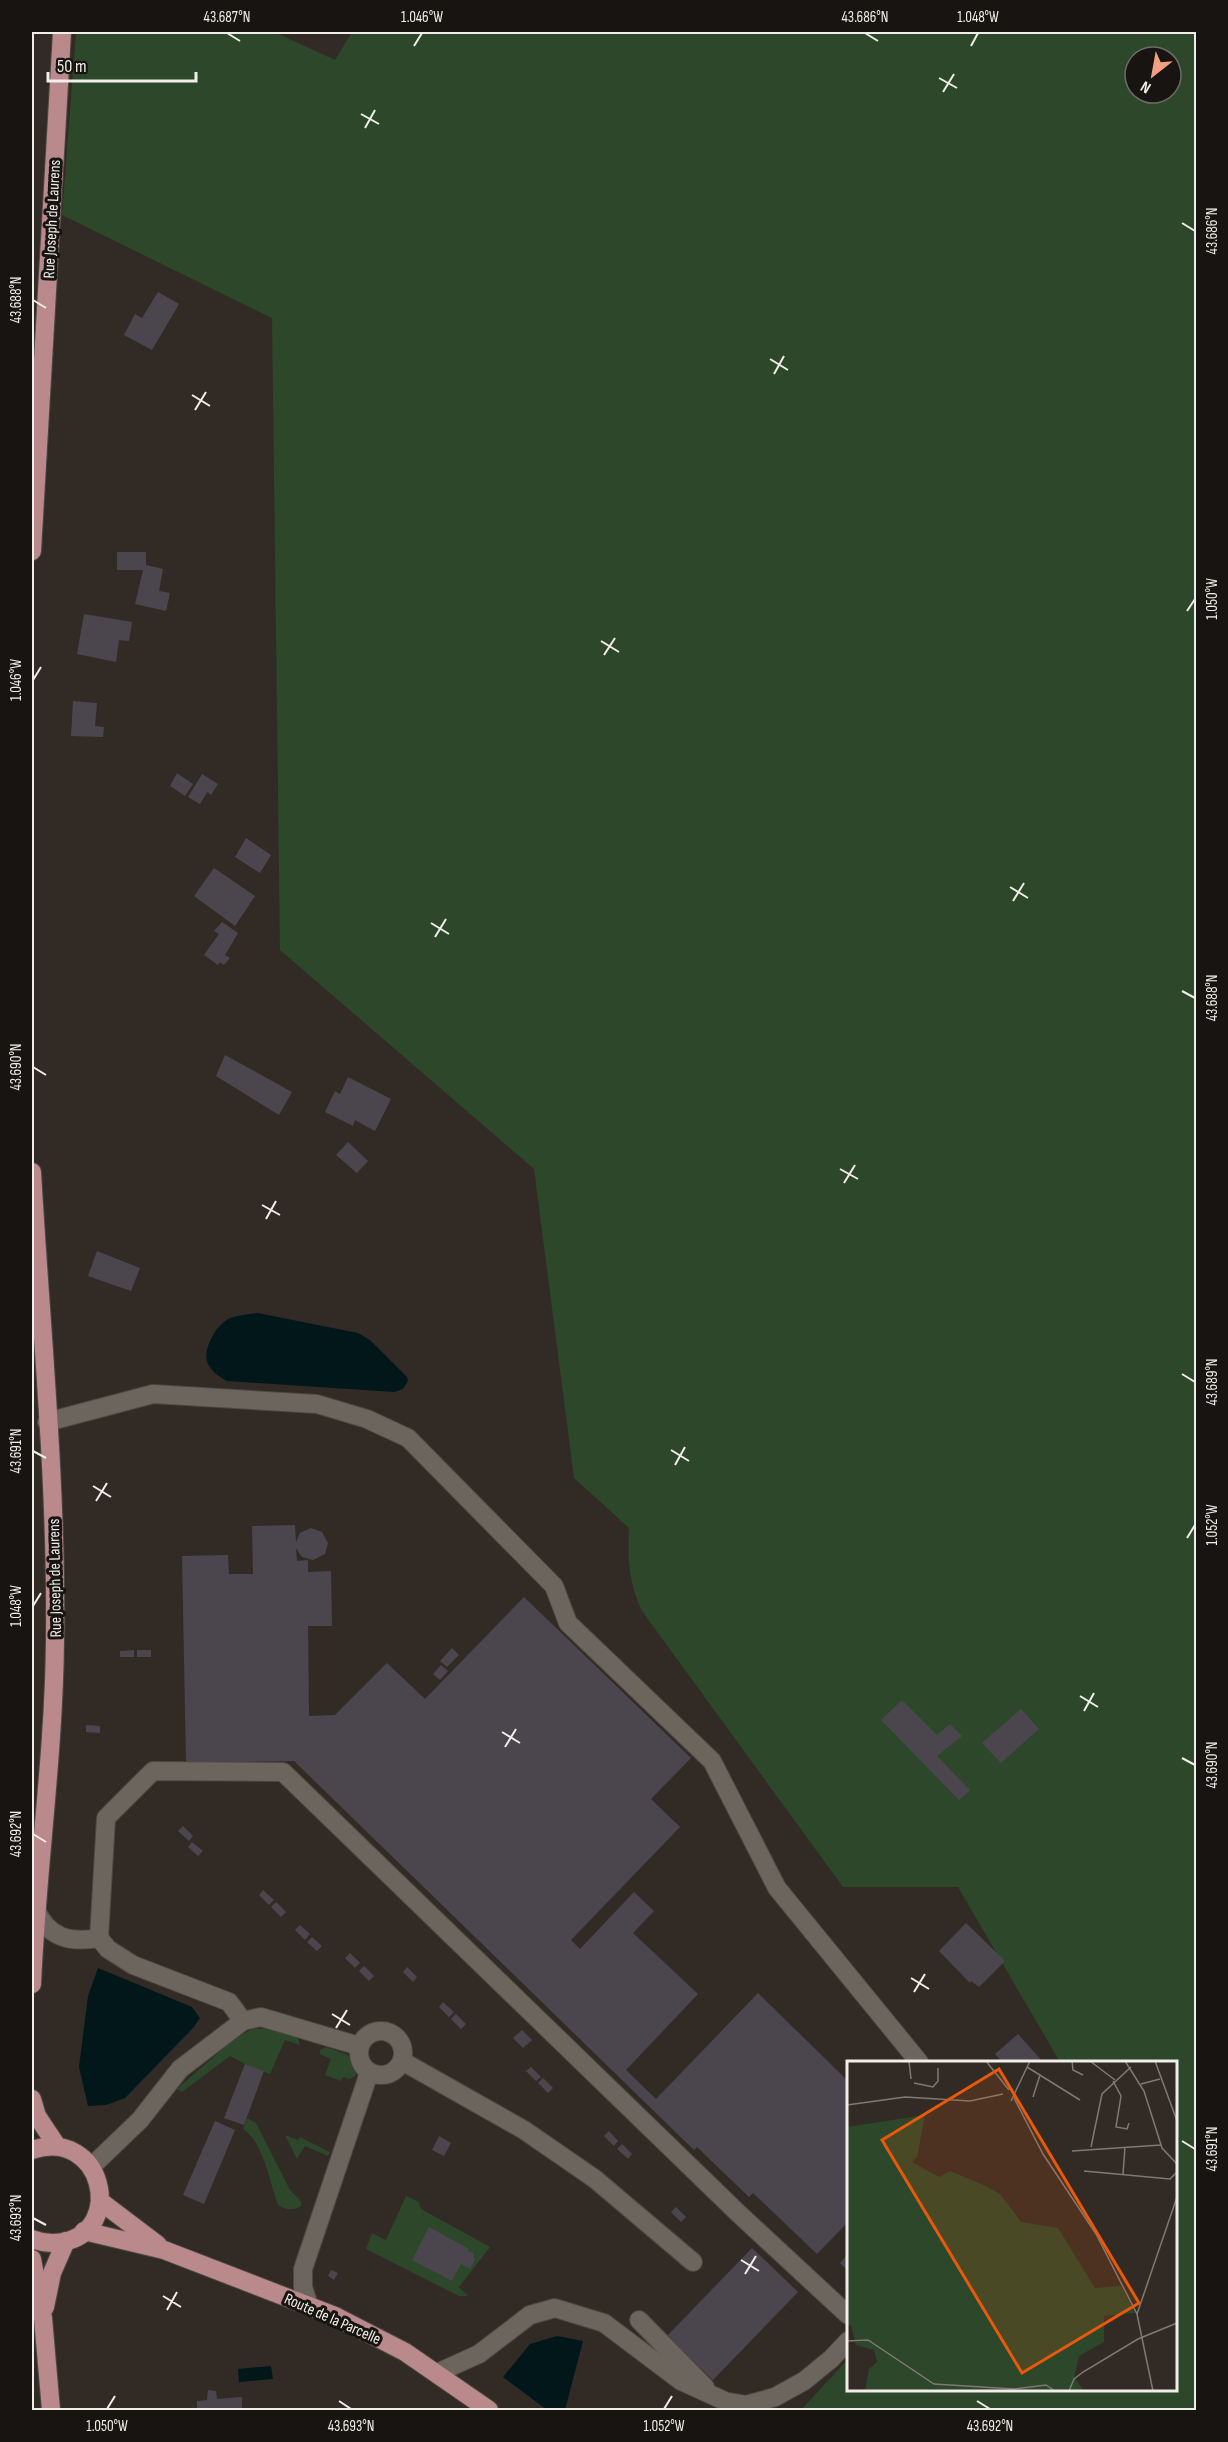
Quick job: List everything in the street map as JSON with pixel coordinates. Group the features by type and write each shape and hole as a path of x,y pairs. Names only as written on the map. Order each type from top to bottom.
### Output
{"main road":[{"name":"Rue Joseph de Laurens","path":"32,551 62,32"},
{"name":"Rue Joseph de Laurens","path":"32,1172 56,1590 50,1738 35,1908 32,1984"},
{"path":"32,2099 38,2116 57,2146"},
{"path":"32,2150 57,2146 82,2157 97,2177 100,2201 92,2223 84,2231 66,2241 52,2243 32,2239"},
{"name":"Route de la Parcelle","path":"100,2201 164,2250"},
{"name":"Route de la Parcelle","path":"84,2231 164,2250 309,2306 369,2332 437,2373 489,2410"},
{"path":"43,2318 52,2273 66,2241"},
{"path":"32,2259 43,2318 51,2410"}],"lane":[{"path":"47,1422 153,1394 317,1404 367,1419 408,1438 554,1586 568,1623 712,1761 777,1887 918,2061"},
{"path":"243,2021 229,2002 133,1965 108,1949 99,1938 106,1818 153,1771 283,1772 738,2213 847,2313"},
{"path":"35,1908 41,1921 52,1932 79,1941 99,1938"},
{"path":"91,2167 140,2120 180,2069 243,2021 261,2017 359,2046"},
{"path":"374,2031 388,2032 400,2041 404,2054 402,2061 392,2073 377,2075 369,2073 359,2061 359,2046 362,2039 374,2031"},
{"path":"402,2061 524,2130 595,2179 693,2262"},
{"path":"309,2306 303,2287 303,2269 369,2073"},
{"path":"437,2373 479,2354 530,2316 555,2308 604,2323 681,2381 727,2402 746,2405 775,2397 813,2374 847,2343"},
{"path":"639,2320 714,2397"}],"green space":[{"path":"76,32 274,32 335,60 352,32 1196,32 1196,2410 801,2410 847,2360 847,2391 1177,2391 1177,2061 1059,2061 958,1887 843,1887 642,1611 634,1591 630,1571 629,1528 574,1478 534,1169 280,950 272,318 62,215"},
{"path":"272,2028 298,2038 300,2045 285,2040 270,2074 230,2056 182,2092 177,2089 234,2039 252,2029"},
{"path":"326,2047 348,2055 353,2069 357,2071 355,2076 350,2079 343,2077 341,2081 325,2075 331,2059 320,2054 320,2050"},
{"path":"247,2118 256,2123 290,2190 301,2201 301,2206 289,2209 278,2205 261,2153 250,2135 243,2129"},
{"path":"285,2135 298,2140 300,2137 330,2152 328,2156 305,2146 297,2159"},
{"path":"406,2196 419,2202 421,2209 490,2247 459,2287 468,2296 459,2296 366,2249 372,2233 386,2240"}],"shaded area":[{"path":"258,1313 358,1333 370,1340 407,1377 408,1381 403,1389 394,1392 227,1381 214,1372 207,1362 209,1343 216,1330 228,1319"},
{"path":"98,1968 192,2007 200,2018 125,2098 106,2105 88,2106 79,2067 88,1996"},
{"path":"557,2336 583,2341 565,2410 547,2410 503,2377 530,2344"},
{"path":"271,2366 273,2379 239,2382 238,2369"}],"building":[{"path":"158,292 179,304 152,350 124,335 135,314 142,318"},
{"path":"117,552 146,552 146,565 163,569 159,591 170,593 166,611 135,604 143,570 117,570"},
{"path":"84,614 132,622 129,641 119,640 116,662 77,654"},
{"path":"73,701 97,703 95,726 104,727 103,737 71,736"},
{"path":"177,773 193,784 185,796 170,786"},
{"path":"202,774 218,784 211,795 207,792 200,804 188,797"},
{"path":"246,838 271,855 260,873 235,857"},
{"path":"214,868 255,896 235,926 194,896"},
{"path":"222,922 238,933 225,955 230,958 224,965 220,962 218,965 204,955 219,934 214,931"},
{"path":"225,1055 292,1092 279,1115 216,1076"},
{"path":"348,1077 391,1099 375,1131 355,1120 353,1126 325,1112 335,1091 340,1094"},
{"path":"348,1142 368,1161 357,1173 336,1155"},
{"path":"97,1251 140,1268 131,1291 88,1276"},
{"path":"295,1525 296,1542 300,1533 311,1528 322,1532 328,1543 325,1554 313,1560 302,1557 296,1548 297,1561 308,1560 308,1572 331,1571 332,1626 308,1626 309,1716 335,1715 387,1663 425,1699 524,1597 691,1758 651,1799 680,1827 571,1940 580,1949 634,1892 654,1911 633,1933 698,1994 626,2070 656,2099 758,1993 847,2080 847,2223 817,2254 753,2193 749,2197 697,2147 694,2150 294,1761 186,1763 182,1556 228,1555 229,1574 253,1574 252,1526"},
{"path":"452,1648 459,1655 447,1667 440,1661"},
{"path":"134,1650 134,1657 120,1657 120,1651"},
{"path":"137,1650 151,1650 151,1657 137,1657"},
{"path":"441,1665 448,1671 440,1680 433,1674"},
{"path":"902,1700 937,1735 950,1724 962,1736 937,1756 970,1790 959,1800 881,1720"},
{"path":"1021,1709 1039,1729 1001,1763 982,1743"},
{"path":"86,1725 100,1726 100,1733 86,1732"},
{"path":"183,1826 193,1836 189,1841 178,1831"},
{"path":"192,1842 203,1851 198,1856 188,1847"},
{"path":"263,1890 274,1900 269,1905 259,1895"},
{"path":"276,1902 286,1912 281,1917 271,1907"},
{"path":"966,1923 1005,1961 979,1987 971,1981 970,1983 939,1951"},
{"path":"300,1925 310,1934 305,1940 295,1930"},
{"path":"312,1937 322,1946 317,1951 307,1942"},
{"path":"350,1953 360,1963 355,1968 345,1958"},
{"path":"364,1966 374,1976 369,1981 359,1971"},
{"path":"407,1967 417,1977 413,1982 403,1972"},
{"path":"443,2002 454,2012 449,2017 439,2007"},
{"path":"456,2014 466,2024 461,2029 451,2019"},
{"path":"522,2030 532,2040 523,2048 513,2038"},
{"path":"1018,2034 1042,2061 1001,2061 995,2054"},
{"path":"245,2064 264,2071 244,2125 224,2118"},
{"path":"531,2067 541,2077 536,2081 526,2071"},
{"path":"543,2078 553,2088 548,2093 538,2083"},
{"path":"215,2121 235,2130 204,2204 183,2195"},
{"path":"609,2131 618,2141 614,2146 604,2136"},
{"path":"439,2136 451,2143 444,2156 432,2150"},
{"path":"622,2144 632,2154 628,2159 617,2149"},
{"path":"676,2207 686,2217 681,2222 671,2212"},
{"path":"429,2227 473,2253 475,2260 470,2269 461,2264 452,2281 412,2260"},
{"path":"752,2248 798,2292 713,2380 667,2336"},
{"path":"847,2255 847,2270 840,2263"},
{"path":"331,2270 338,2273 334,2280 328,2276"},
{"path":"208,2390 216,2391 217,2399 242,2397 242,2408 247,2410 197,2410 197,2401 207,2400"}]}
